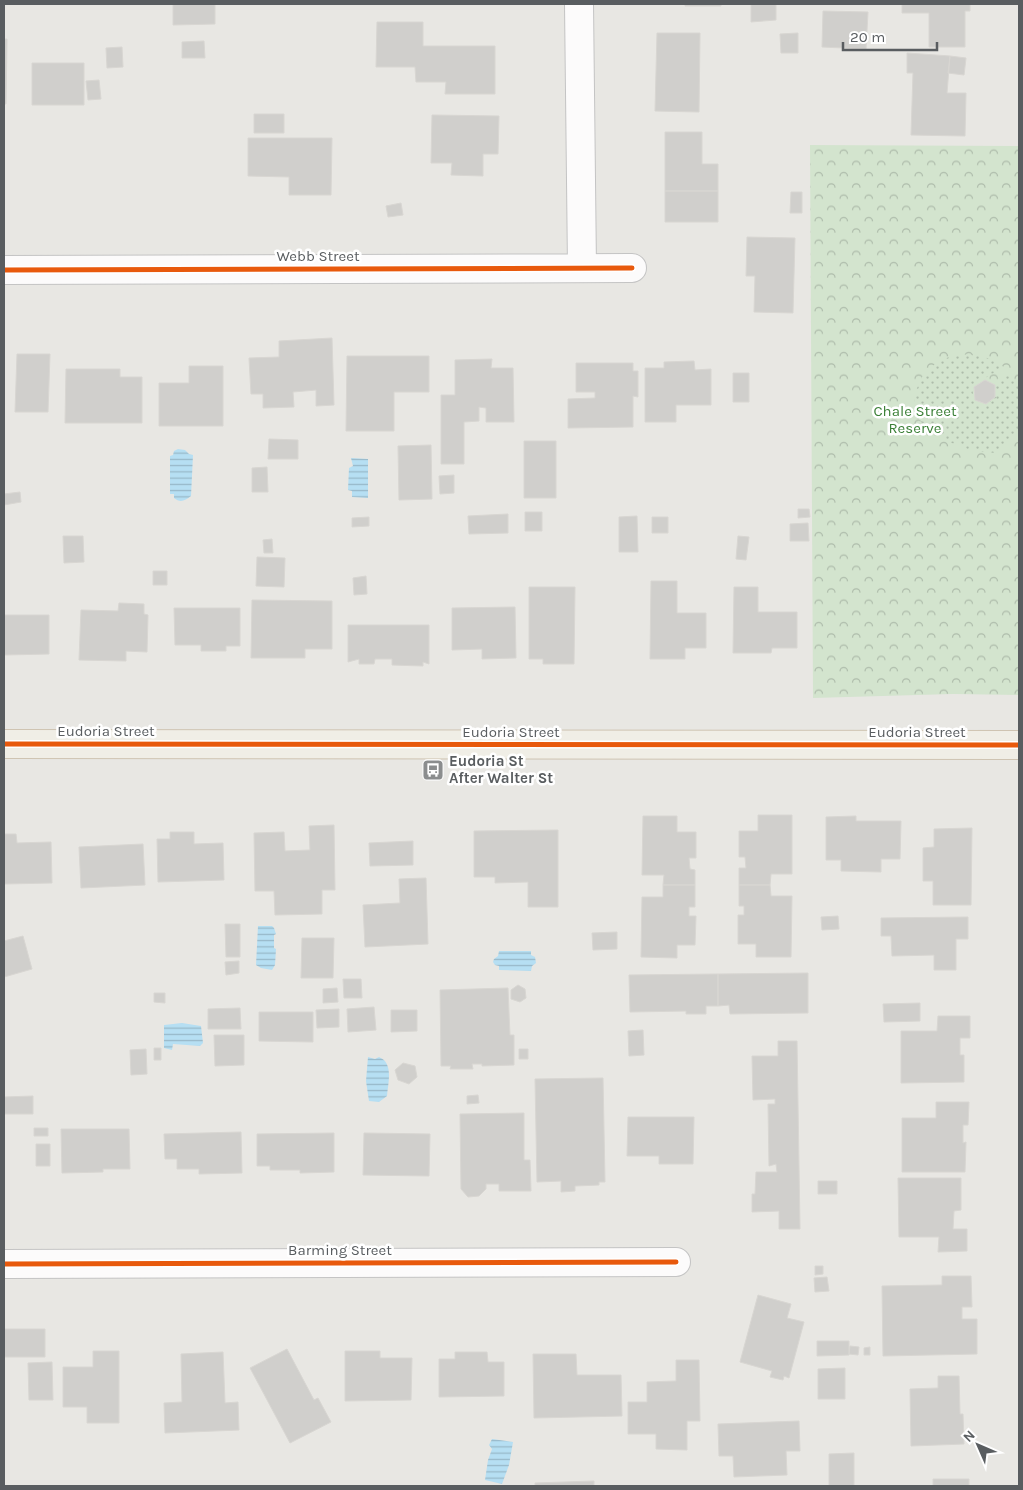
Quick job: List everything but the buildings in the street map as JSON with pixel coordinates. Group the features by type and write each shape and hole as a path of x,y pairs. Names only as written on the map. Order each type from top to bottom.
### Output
{"main road":[{"name":"Eudoria Street","path":"4,744 1019,745"}],"street":[{"path":"579,4 582,268"},
{"name":"Webb Street","path":"4,270 632,268"},
{"name":"Barming Street","path":"4,1264 676,1262"}],"green space":[{"name":"Chale Street Reserve","path":"810,145 1019,146 1019,695 953,694 813,698"},
{"path":"958,354 989,359 1005,368 972,386 974,402 986,406 996,398 996,381 1002,376 1012,376 1019,388 1019,430 1015,438 996,453 973,451 944,440 915,416 914,395 922,377 938,361"}],"water":[{"path":"178,449 185,450 193,455 191,496 182,501 176,500 174,494 170,494 170,456"},
{"path":"351,458 368,459 368,498 352,497 352,491 348,490 349,468 353,466"},
{"path":"258,926 272,926 276,934 274,935 274,948 276,949 275,965 272,970 256,965"},
{"path":"499,951 531,951 531,955 535,957 536,963 532,966 531,971 499,970 499,966 493,962 498,956"},
{"path":"182,1023 201,1026 203,1043 200,1046 173,1044 172,1050 164,1048 164,1025"},
{"path":"368,1057 375,1059 379,1057 387,1064 389,1080 387,1096 379,1102 369,1101 366,1081"},
{"path":"492,1439 513,1442 509,1465 502,1484 485,1480 492,1449 489,1445"}],"cycle path":[{"path":"4,270 632,268"},
{"path":"4,744 1019,745"},
{"path":"4,1264 676,1262"}],"place":[{"name":"Eudoria St After Walter St","path":"433,770"}]}
